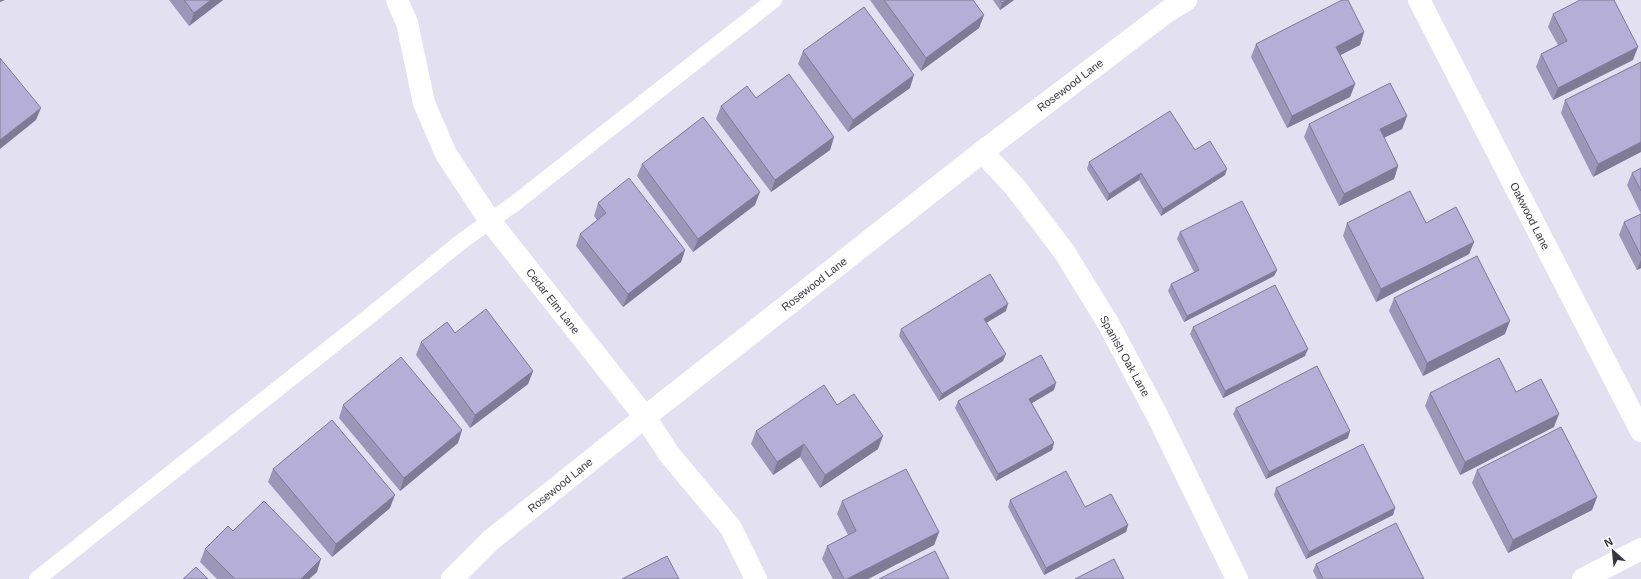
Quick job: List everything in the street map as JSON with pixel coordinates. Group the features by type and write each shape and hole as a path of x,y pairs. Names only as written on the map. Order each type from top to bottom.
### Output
{"street":[{"name":"Cedar Elm Lane","path":"397,0 407,23 424,103 446,154 490,221 644,417 669,454 731,528 756,579"},
{"name":"Rosewood Lane","path":"452,579 491,540 644,417 982,152 1168,11 1186,0"},
{"name":"Oakwood Lane","path":"1419,0 1641,431"},
{"name":"Spanish Oak Lane","path":"982,152 1014,186 1065,253 1108,323 1158,417 1237,579"},
{"path":"1583,579 1641,549"}],"lane":[{"path":"37,579 366,319 462,240 490,221 774,0"}],"building":[{"path":"184,0 211,0 194,13"},
{"path":"884,0 973,0 984,15 926,58"},
{"path":"1342,0 1348,0 1364,32 1336,47 1355,84 1292,116 1256,44"},
{"path":"1580,0 1614,0 1638,47 1558,88 1541,54 1567,41 1553,14"},
{"path":"864,7 914,75 853,120 803,51"},
{"path":"0,58 41,108 0,140"},
{"path":"1641,62 1641,142 1598,164 1565,100"},
{"path":"789,74 834,137 775,180 721,106 747,86 756,98"},
{"path":"1390,83 1407,116 1380,129 1398,166 1344,194 1309,124"},
{"path":"1170,111 1195,150 1210,141 1227,169 1163,209 1141,173 1109,194 1089,162"},
{"path":"703,117 760,192 698,239 642,164"},
{"path":"1641,168 1641,191 1632,173"},
{"path":"629,178 685,250 628,294 580,234 606,213 598,203"},
{"path":"1410,191 1426,223 1456,207 1474,242 1381,289 1347,223"},
{"path":"1242,201 1277,270 1187,316 1171,284 1199,270 1180,232"},
{"path":"1641,214 1641,256 1624,222"},
{"path":"1477,256 1510,321 1427,363 1394,298"},
{"path":"990,274 1008,304 984,319 1006,354 942,394 901,329"},
{"path":"1275,285 1308,349 1225,391 1193,327"},
{"path":"486,309 533,371 475,415 421,342 447,322 455,333"},
{"path":"1041,355 1056,383 1029,399 1054,443 998,474 958,401"},
{"path":"401,357 462,430 404,478 343,405"},
{"path":"1499,358 1516,392 1541,379 1559,414 1465,462 1430,393"},
{"path":"1317,366 1350,431 1269,472 1236,408"},
{"path":"824,385 837,405 854,394 883,436 825,475 804,444 777,462 756,431"},
{"path":"332,420 395,495 336,544 273,469"},
{"path":"1561,427 1597,497 1513,540 1477,470"},
{"path":"1363,444 1395,508 1309,552 1276,488"},
{"path":"906,469 939,532 847,579 844,579 827,546 856,531 842,501"},
{"path":"1066,471 1085,507 1111,494 1128,525 1046,568 1010,500"},
{"path":"264,501 321,559 301,579 235,579 205,549 228,526 233,531"},
{"path":"1396,523 1424,579 1323,579 1316,564"},
{"path":"935,551 949,579 879,579"},
{"path":"667,556 679,579 622,579"},
{"path":"1114,559 1124,579 1075,579"},
{"path":"196,567 208,579 183,579"}]}
